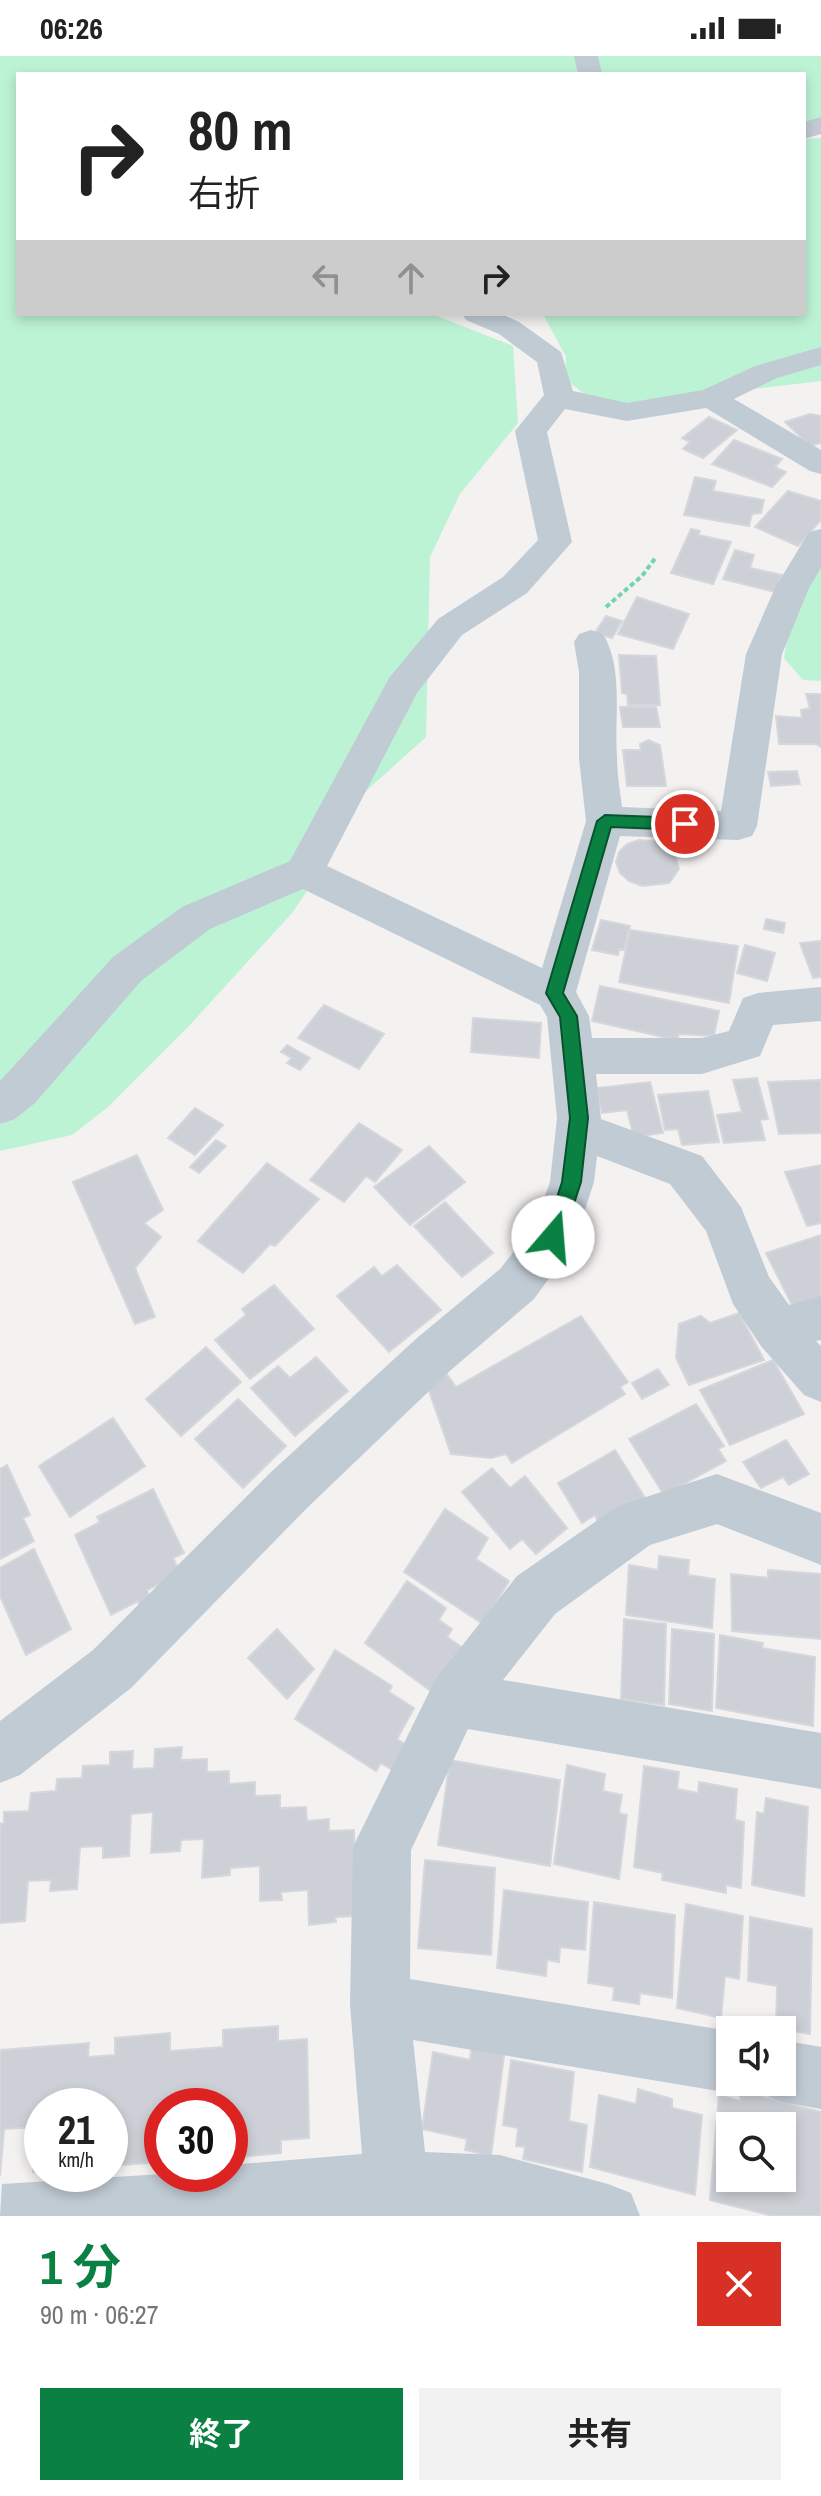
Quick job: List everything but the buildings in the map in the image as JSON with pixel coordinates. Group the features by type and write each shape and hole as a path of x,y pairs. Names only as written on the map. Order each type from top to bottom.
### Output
{"street":[{"path":"806,128 818,110"},
{"path":"481,316 509,328 551,358 559,396"},
{"path":"559,396 584,405 627,412 711,398 766,372 821,356"},
{"path":"0,1106 20,1090 127,969 196,918 304,872 402,687 450,627 515,585 555,542 551,509 533,459 531,431 559,396"},
{"path":"711,398 821,464"},
{"path":"605,821 738,826 764,654 792,588 821,540"},
{"path":"555,993 605,821 598,759 597,672 591,642"},
{"path":"0,1755 112,1669 288,1491 434,1354 517,1284 553,1237 572,1182 579,1132 568,1016 555,993 304,872"},
{"path":"571,1056 702,1056 745,1044 758,1010 821,1004"},
{"path":"579,1132 621,1144 686,1170 725,1221 750,1289 799,1324 821,1379"},
{"path":"396,2183 380,2004 382,1847 454,1699 536,1595 636,1524 717,1499 821,1539"},
{"path":"454,1699 821,1761"},
{"path":"380,2004 716,2060"},
{"path":"796,2074 821,2078"},
{"path":"2,2216 157,2206 396,2183 500,2187 608,2216"}],"green space":[{"path":"0,56 821,56 821,132 806,133 806,72 16,72 16,316 437,316 513,346 518,423 460,494 430,557 426,737 354,802 324,866 292,913 189,1026 108,1107 72,1135 0,1151"},
{"path":"821,138 821,381 736,391 639,408 588,397 565,379 566,357 544,316 806,316 806,139"},
{"path":"821,559 821,681 803,680 784,658 790,620"}],"route":[{"path":"553,1237 572,1182 579,1132 568,1016 555,993 605,821 685,824"}]}
